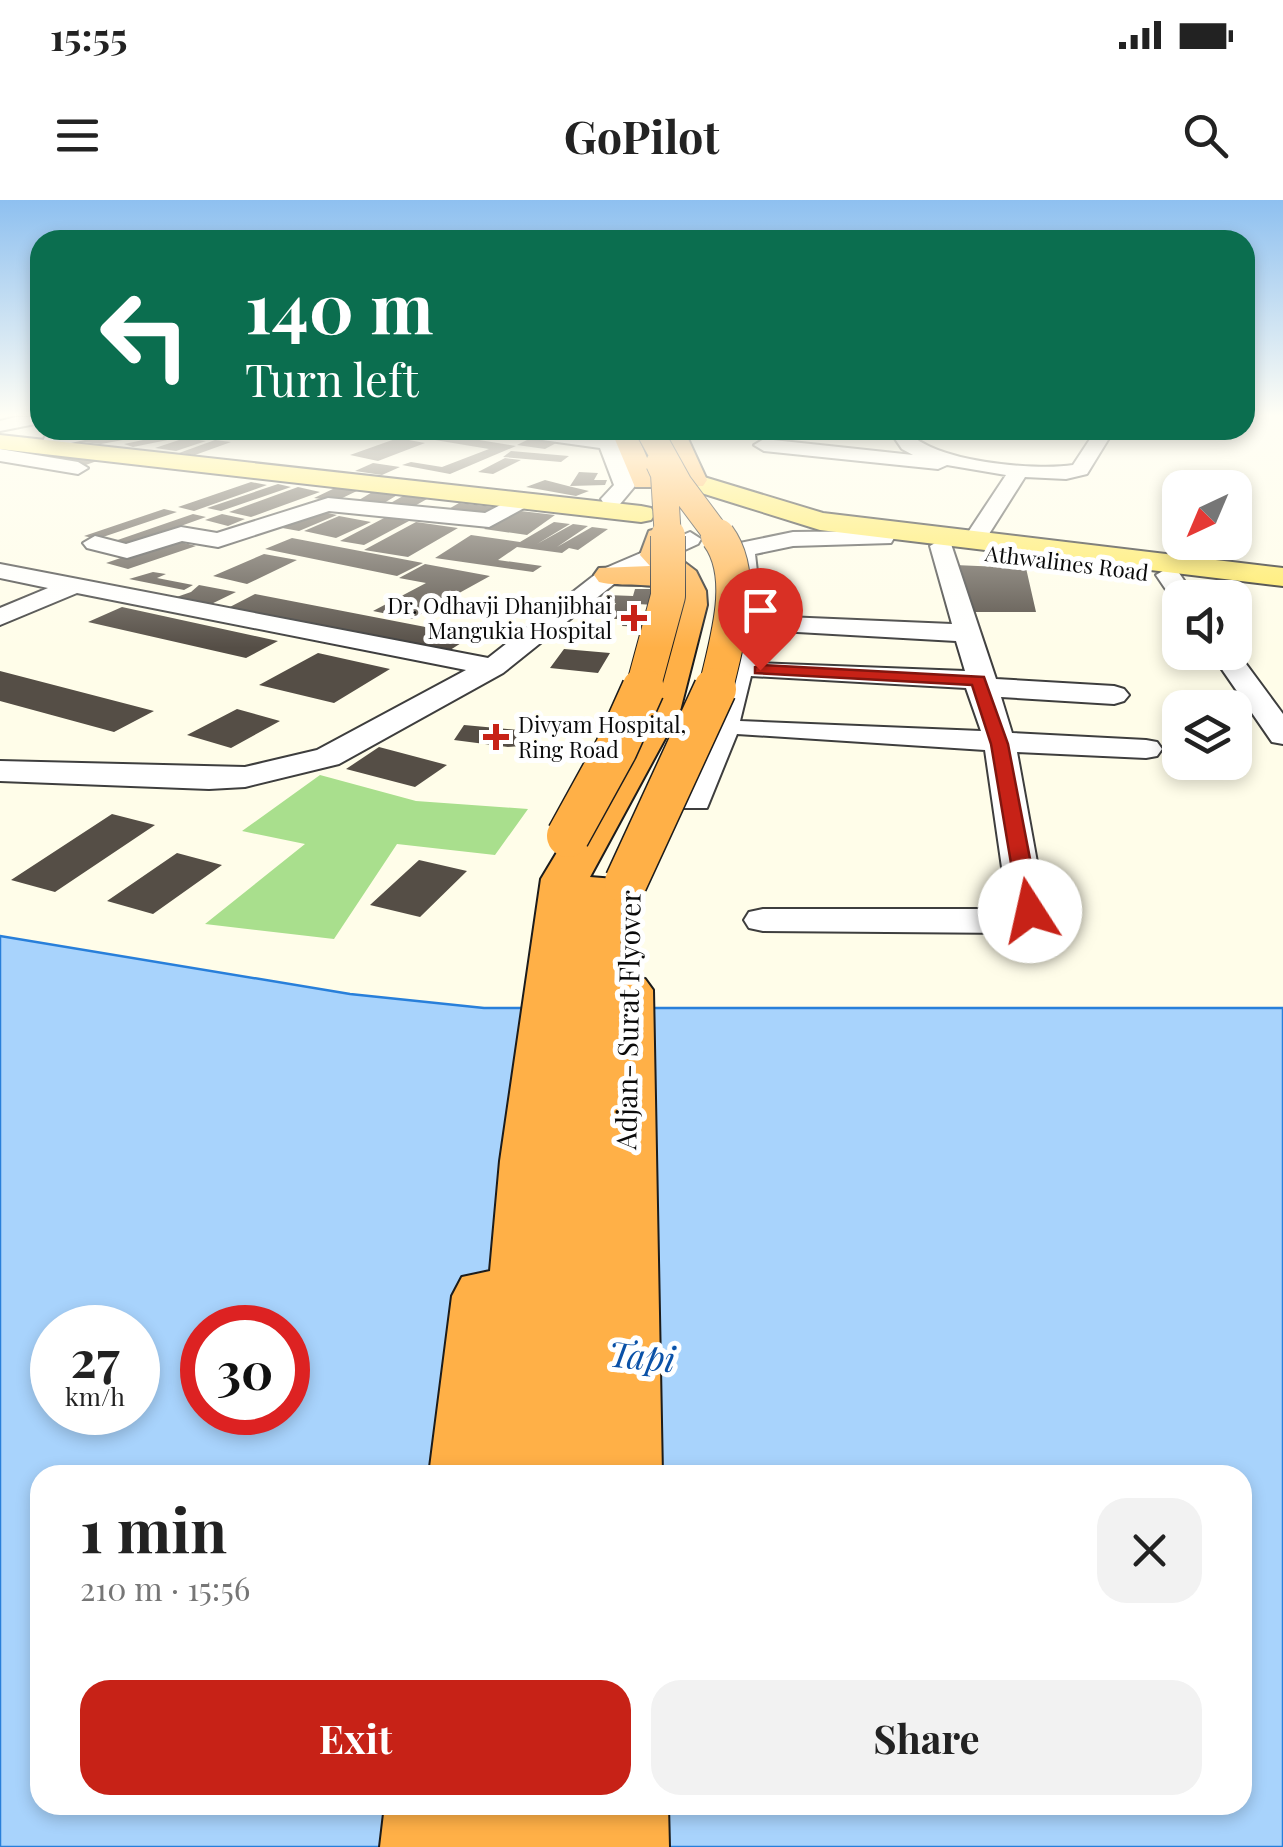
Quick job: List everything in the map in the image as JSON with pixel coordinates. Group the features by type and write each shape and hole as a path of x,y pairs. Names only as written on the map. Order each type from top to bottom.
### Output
{"highway":[{"path":"566,1465 580,894 572,866 662,711 676,667 690,591 646,494"},
{"name":"Adjan- Surat Flyover","path":"469,1465 530,901 639,704 668,596 672,546 666,494"},
{"name":"Adjan- Surat Flyover","path":"623,1465 626,882 714,698 731,620 732,586 726,547 686,494"},
{"path":"580,894 598,884 696,700 699,665 714,599 714,554 662,523"},
{"path":"610,575 658,576 690,591"},
{"path":"512,1465 531,1161 580,894"},
{"path":"428,1847 432,1815"},
{"path":"482,1847 485,1815"},
{"path":"552,1847 553,1815"},
{"path":"620,1815 620,1847"}],"main road":[{"path":"452,494 662,523 742,523 711,494"},
{"path":"518,494 662,523"},
{"name":"Athwalines Road","path":"658,494 662,523 811,527 1283,577"},
{"name":"Athwalines Road","path":"729,494 811,527 883,538 958,543 1162,583"},
{"name":"Athwalines Road","path":"1252,589 1283,590"}],"street":[{"path":"633,494 662,523"},
{"path":"762,920 1028,917 1000,744 966,633 958,543 1000,494"},
{"path":"95,543 127,551 181,534 218,540 328,504 489,520 518,502"},
{"path":"0,771 245,777 291,768 356,744 493,667 610,575 662,523"},
{"path":"0,754 197,761 270,756 312,743 463,661 592,566 662,523"},
{"path":"695,800 720,740 750,623 743,549 793,539 883,538"},
{"path":"0,571 493,667"},
{"path":"0,594 38,579"},
{"path":"0,617 72,586"},
{"path":"765,623 966,633"},
{"path":"760,670 1114,696"},
{"path":"1237,670 1283,735"},
{"path":"748,728 1146,750"}],"green space":[{"path":"320,775 416,801 528,809 495,855 397,844 334,939 205,924 305,844 242,831"}],"water":[{"name":"Tapi","path":"0,936 350,994 484,1008 1283,1008 1283,1847 0,1847"}],"building":[{"path":"216,494 242,494 194,511 178,507"},
{"path":"249,494 271,494 221,511 207,508"},
{"path":"279,494 315,494 251,517 229,512"},
{"path":"323,494 351,494 336,501 314,498"},
{"path":"369,494 399,494 379,506 354,503"},
{"path":"403,496 427,499 411,508 387,505"},
{"path":"459,503 494,507 476,518 440,514"},
{"path":"164,509 177,512 97,539 84,536"},
{"path":"310,509 337,515 299,531 271,526"},
{"path":"512,510 555,515 527,535 484,529"},
{"path":"193,514 206,517 119,548 106,544"},
{"path":"222,514 245,519 228,526 205,520"},
{"path":"339,516 371,522 336,538 304,531"},
{"path":"386,517 409,521 364,545 340,541"},
{"path":"416,522 458,528 408,557 364,550"},
{"path":"554,522 570,524 537,544 573,524 588,526 557,547 592,527 608,529 578,550 569,548 562,553 517,547 498,560 542,566 533,572 435,558 471,535 520,542"},
{"path":"292,538 423,563 397,576 265,549"},
{"path":"173,540 196,546 128,569 106,563"},
{"path":"264,554 297,560 247,584 213,576"},
{"path":"425,564 490,576 412,619 373,611 426,583 399,578"},
{"path":"955,565 1026,568 1036,612 971,612"},
{"path":"153,572 166,574 157,578 193,585 184,590 129,579"},
{"path":"199,585 236,592 203,608 165,601"},
{"path":"635,589 659,589 655,605 637,604 634,612 653,613 649,627 622,626 624,619 605,619 616,603 604,603 607,595 633,596"},
{"path":"255,594 472,636 444,654 224,610"},
{"path":"122,607 278,641 246,658 88,622"},
{"path":"564,649 610,653 598,673 550,668"},
{"path":"318,653 390,669 334,703 259,685"},
{"path":"0,671 154,711 114,732 0,701"},
{"path":"237,709 280,721 231,748 187,735"},
{"path":"464,725 529,731 521,746 454,740"},
{"path":"379,747 447,765 415,787 346,769"},
{"path":"112,814 155,825 55,892 11,880"},
{"path":"177,853 222,865 153,914 107,901"},
{"path":"419,860 467,871 420,917 370,905"}],"place":[{"name":"Dr. Odhavji Dhanjibhai Mangukia Hospital","path":"634,618"},
{"name":"Divyam Hospital, Ring Road","path":"496,737"}],"route":[{"path":"760,670 979,680 1000,744 1030,911"}]}
